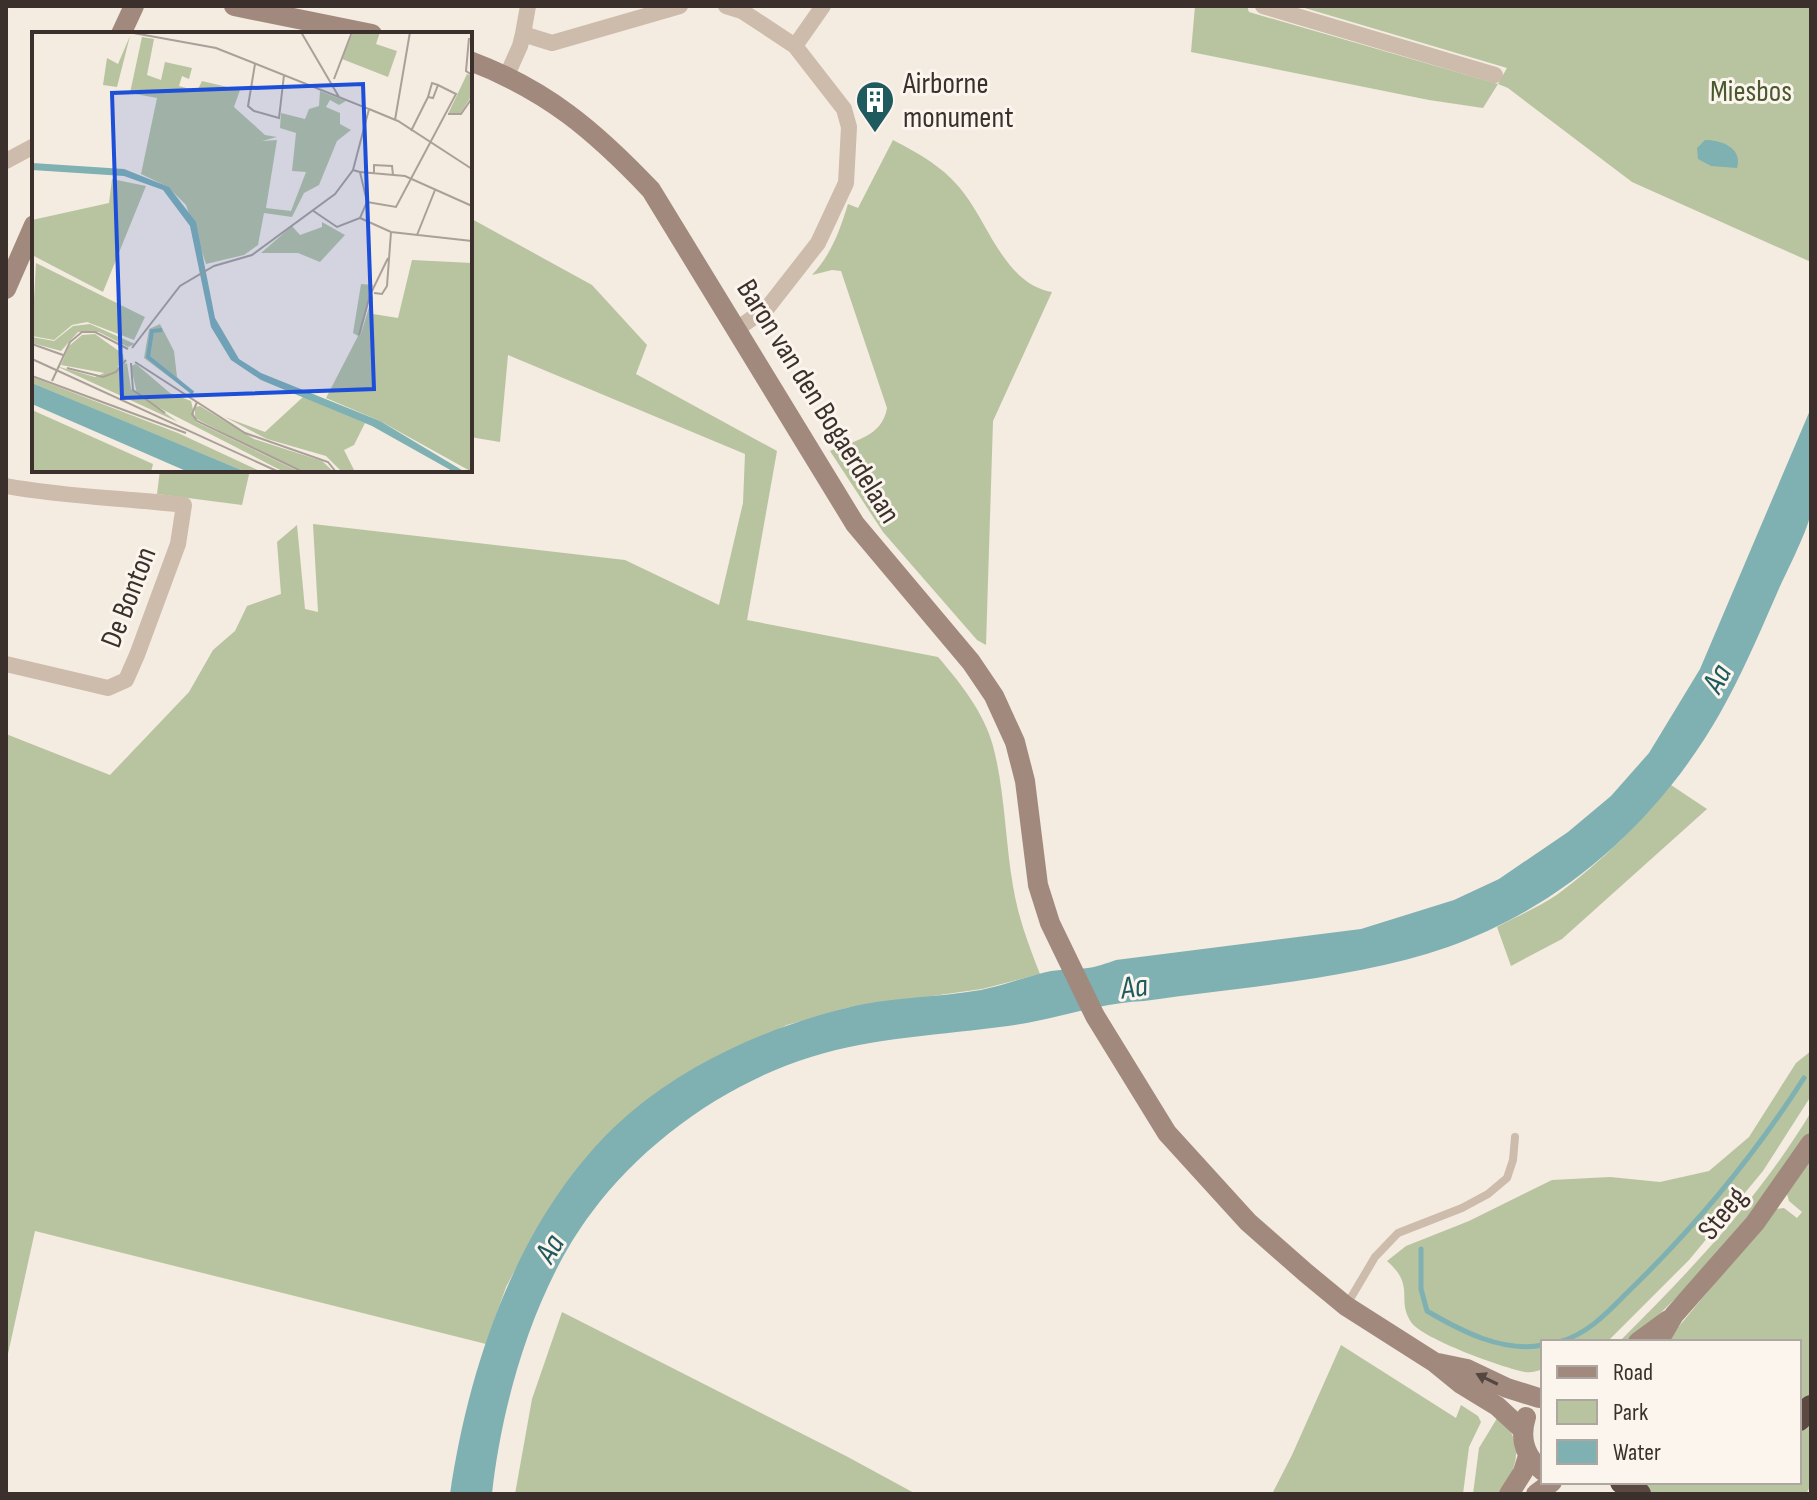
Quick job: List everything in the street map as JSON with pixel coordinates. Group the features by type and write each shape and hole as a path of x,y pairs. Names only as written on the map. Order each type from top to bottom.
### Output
{"main road":[{"path":"122,32 134,6"},
{"path":"234,6 362,32"},
{"name":"Baron van den Bogaerdelaan","path":"472,62 507,75 558,105 617,155 651,190 855,524 971,662 994,696 1015,742 1025,781 1042,897 1050,923 1095,1016 1167,1133 1248,1222 1346,1306 1497,1406 1523,1430"},
{"path":"6,289 32,230"},
{"name":"Steeg","path":"1659,1340 1674,1315 1755,1223 1811,1143"},
{"name":"Steeg","path":"1641,1340 1674,1315"},
{"name":"Baron van den Bogaerdelaan","path":"1434,1362 1467,1369 1507,1388 1541,1397"},
{"path":"1509,1494 1523,1472 1528,1456 1523,1430 1528,1412 1541,1397"},
{"path":"1528,1456 1541,1469"}],"street":[{"path":"507,75 520,46 528,6"},
{"path":"523,34 552,43 680,6"},
{"path":"726,6 742,11 795,46 844,109 849,127 846,183 818,243 768,307 737,329"},
{"path":"795,46 823,6"},
{"path":"1263,6 1495,75"},
{"path":"6,161 32,147"},
{"name":"De Bonton","path":"6,486 43,493 184,505 178,544 126,680 108,688 6,664"}],"lane":[{"path":"1346,1306 1375,1257 1398,1233 1462,1208 1488,1194 1507,1178 1513,1160 1515,1137"}],"green space":[{"path":"1195,6 1247,6 1249,12 1498,84 1483,108 1191,52"},
{"name":"Miesbos","path":"1298,6 1811,6 1811,262 1632,182 1508,88 1498,84 1507,68"},
{"path":"893,140 922,156 948,176 963,192 1010,265 1036,287 1052,292 993,421 986,645 977,640 883,532 830,451 873,431 880,425 887,408 841,271 812,275 834,242 848,204 858,208"},
{"path":"472,219 592,285 647,345 636,374 777,451 747,620 938,657 963,687 978,710 993,746 1015,898 1040,974 982,989 846,1008 787,1025 680,1078 631,1113 569,1180 537,1229 506,1287 486,1344 35,1231 6,1363 6,734 110,775 189,692 213,650 235,631 247,606 281,594 277,542 297,525 305,609 318,612 313,524 625,560 719,605 743,503 745,454 508,355 500,442 472,437"},
{"path":"160,472 250,472 242,505 157,494"},
{"path":"1671,785 1707,809 1562,939 1511,966 1497,927 1558,894 1589,870"},
{"path":"1811,1051 1811,1096 1763,1171 1689,1260 1609,1340 1541,1340 1541,1370 1525,1372 1446,1344 1411,1322 1401,1278 1387,1261 1406,1246 1469,1221 1552,1180 1610,1177 1660,1182 1709,1171 1749,1137 1796,1063"},
{"path":"1811,1112 1811,1130 1807,1137 1742,1225 1681,1293 1636,1337 1621,1340 1698,1261 1791,1144"},
{"path":"1811,1159 1811,1398 1801,1408 1801,1340 1668,1340 1776,1209 1784,1208 1797,1218 1802,1212 1789,1201 1787,1194"},
{"path":"562,1312 916,1494 515,1494 532,1399"},
{"path":"1341,1345 1456,1418 1461,1405 1478,1416 1481,1422 1469,1447 1463,1494 1272,1494"},
{"path":"1499,1415 1515,1445 1512,1473 1501,1494 1473,1494 1479,1448"},
{"path":"1811,1415 1811,1485 1806,1494 1648,1494 1637,1484 1801,1484 1801,1424"}],"water":[{"path":"1705,140 1730,146 1737,155 1737,168 1711,166 1698,159 1697,148"},
{"name":"Aa","path":"1811,408 1809,519 1734,687 1695,754 1667,790 1637,824 1569,884 1490,930 1413,958 1298,981 1127,1002 1025,1023 859,1045 811,1057 749,1082 662,1139 613,1186 592,1212 554,1275 524,1346 504,1421 492,1494 450,1494 472,1390 508,1286 532,1237 560,1191 593,1149 631,1112 704,1062 786,1026 842,1009 981,990 1051,971 1091,967 1116,960 1361,929 1454,900 1499,879 1568,832 1611,796 1649,753 1700,669"}],"waterway":[{"path":"1565,1340 1601,1318 1683,1235 1747,1159 1804,1078"},
{"path":"1421,1249 1421,1289 1427,1311 1468,1333 1498,1343 1528,1347 1541,1345"}],"place":[{"name":"Airborne monument","path":"875,134"}]}
